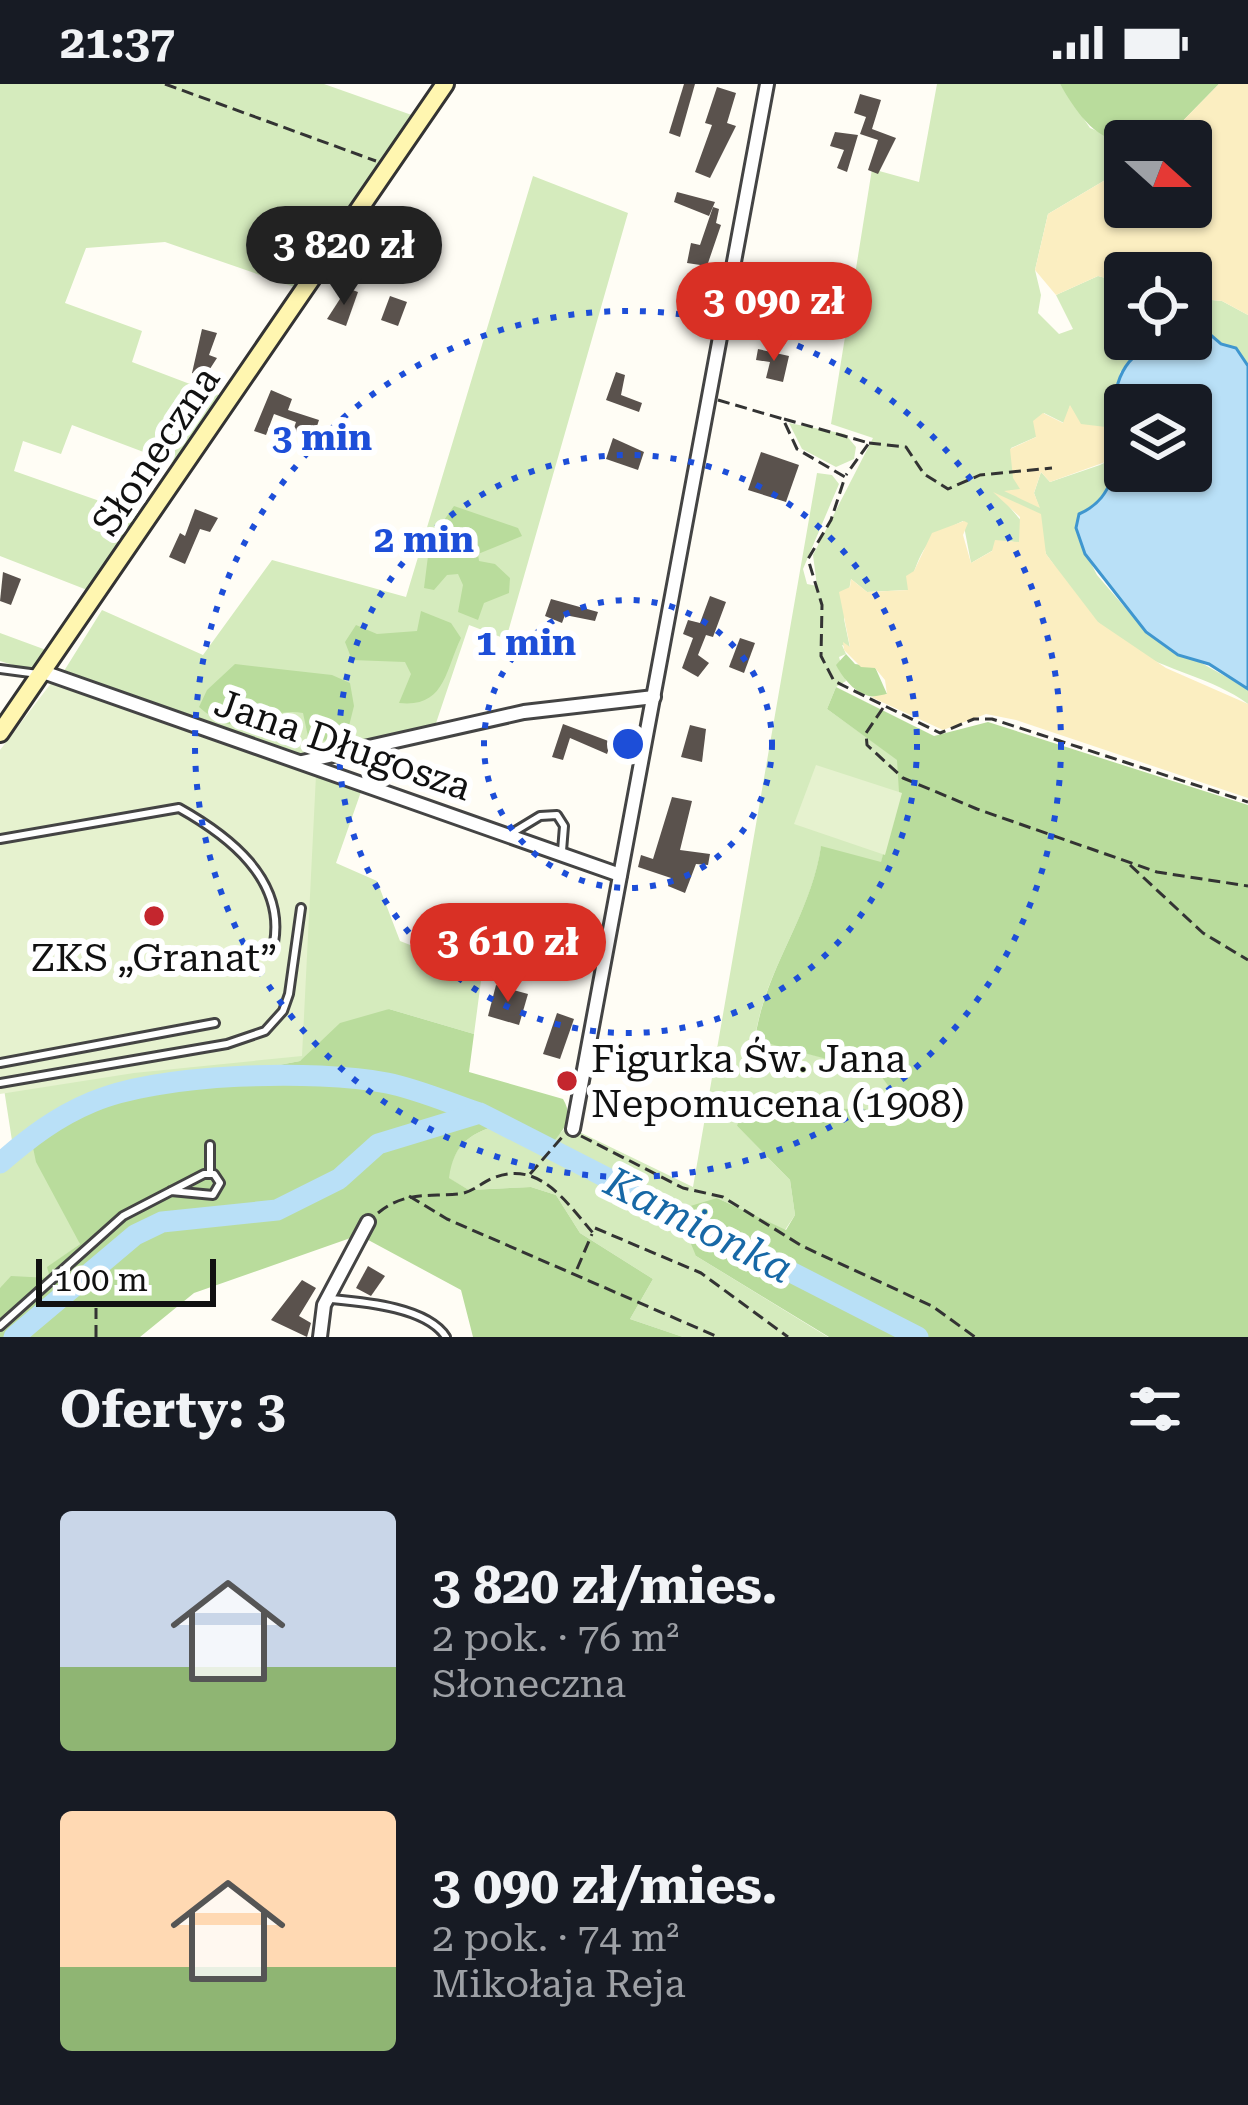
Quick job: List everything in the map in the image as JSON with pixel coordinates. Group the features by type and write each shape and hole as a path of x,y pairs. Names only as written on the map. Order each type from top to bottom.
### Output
{"street":[{"name":"Słoneczna","path":"0,733 445,84"},
{"path":"571,1129 767,84"},
{"name":"Jana Długosza","path":"44,674 620,875"},
{"path":"302,762 524,712 654,697"},
{"path":"320,1337 327,1299 368,1222"}],"lane":[{"path":"0,669 44,674"},
{"path":"0,839 179,808 255,867 274,909 274,944"},
{"path":"509,836 541,816 557,815 564,826 562,854"},
{"path":"0,1083 227,1044 265,1030 286,1003 301,908"},
{"path":"2,1064 215,1023"},
{"path":"171,1191 213,1195 220,1183 210,1173 210,1145"},
{"path":"0,1326 122,1216 210,1173"},
{"path":"327,1299 416,1317 434,1323 446,1337"}],"path":[{"path":"165,84 389,166"},
{"path":"710,398 869,443 906,447 924,474 948,489 980,475 1052,468"},
{"path":"783,418 796,449 845,477"},
{"path":"869,443 845,477 831,520 808,559 822,605 821,656 835,681 940,733 974,719 992,718 1248,802"},
{"path":"884,708 866,734 867,746 903,778 1129,863 1248,886"},
{"path":"1129,863 1203,933 1248,959"},
{"path":"368,1222 409,1196 467,1193 494,1178 532,1171 571,1129 683,1188 723,1197 802,1246 932,1306 975,1337"},
{"path":"532,1171 595,1227 701,1273 788,1337"},
{"path":"409,1196 447,1219 576,1271 718,1337"},
{"path":"576,1271 595,1227"},
{"path":"96,1308 96,1337"}],"green space":[{"path":"0,84 324,84 423,119 306,291 165,242 86,248 65,303 142,331 132,362 232,400 186,468 72,425 61,454 23,441 14,471 151,519 100,595 0,556"},
{"path":"937,84 1060,84 1090,128 1104,134 1104,181 1048,214 1035,270 1041,295 1038,313 1059,334 1073,329 1056,295 1104,278 1104,360 1133,360 1120,372 1119,384 1104,384 1104,439 1080,424 1070,406 1064,423 1044,413 1036,437 1011,448 1021,490 1010,490 1039,507 1034,493 1041,472 1050,482 1104,463 1105,492 1078,538 1097,575 1146,632 1248,689 1248,704 1143,655 1075,605 1053,595 1054,565 1035,515 1001,497 1023,523 1019,543 1009,541 971,563 963,521 926,546 908,590 867,592 851,579 844,619 850,648 842,645 846,654 839,657 846,681 836,687 827,709 898,760 900,792 881,863 821,847 808,896 768,990 755,1039 880,1073 891,1090 875,1109 737,1126 790,1180 795,1215 785,1230 717,1198 696,1256 828,1337 683,1337 630,1319 653,1279 580,1233 556,1195 531,1187 469,1190 448,1178 466,1141 504,1123 549,1145 567,1126 693,1187 817,473 832,475 839,484 803,569 807,584 817,586 813,555 873,438 831,424 872,169 919,182"},
{"path":"1060,84 1219,84 1184,120 1104,120 1104,135 1079,113"},
{"path":"533,176 628,213 506,639 469,625 434,729 303,756 64,671 102,610 203,655 272,560 406,597"},
{"path":"1212,300 1248,315 1248,366 1212,336"},
{"path":"789,423 845,434 856,447 854,459 836,467 802,449"},
{"path":"454,506 518,528 522,536 478,554 479,561 495,564 510,578 509,593 484,603 478,620 458,612 463,585 458,574 447,575 434,590 424,588 430,540"},
{"path":"421,611 451,623 461,638 435,693 426,700 399,703 411,674 405,662 352,660 345,642 356,625 377,634 417,631"},
{"path":"0,633 57,654 35,672 0,661"},
{"path":"846,654 855,664 875,667 887,694 871,696 851,685 836,665"},
{"path":"235,664 332,675 350,683 354,706 347,734 337,740 309,741 303,713 275,714 241,725 215,719 199,707 207,690"},
{"name":"ZKS „Granat”","path":"52,682 316,775 302,1056 134,1073 0,1094 0,750"},
{"path":"836,687 934,736 988,722 1248,805 1248,1337 829,1337 696,1256 677,1210 717,1198 786,1230 795,1215 790,1180 737,1126 743,1108 874,1109 891,1090 879,1073 755,1040 768,990 808,896 821,846 881,862 899,792 897,760 827,709"},
{"name":"ZKS „Granat”","path":"102,700 363,786 336,863 377,881 400,941 482,973 474,1034 389,1009 300,1061 94,1100 44,1127 80,1244 48,1267 50,1279 0,1288 0,1168 15,1160 4,1089"},
{"path":"816,765 902,793 885,855 794,824"},
{"path":"389,1009 474,1034 469,1072 563,1099 568,1118 550,1146 504,1123 460,1147 449,1178 469,1190 531,1187 556,1195 580,1233 653,1279 630,1319 683,1337 473,1337 461,1290 359,1235 194,1293 140,1337 0,1337 0,1288 11,1276 50,1278 47,1267 80,1244 36,1162 31,1138 94,1100 300,1061 340,1023"}],"sand":[{"path":"1219,84 1248,84 1248,315 1212,300 1212,252 1104,252 1104,278 1098,276 1056,295 1035,270 1048,214 1104,181 1104,228 1212,228 1212,120 1184,120"},
{"path":"1070,405 1081,424 1104,427 1104,462 1050,482 1041,472 1034,493 1040,508 1004,491 1020,489 1013,478 1010,449 1036,437 1033,421 1043,413 1063,423"},
{"path":"993,492 1041,514 1046,554 1098,622 1166,668 1248,704 1248,798 1016,720 986,714 943,730 871,697 887,694 885,680 875,668 861,667 844,650 843,642 850,647 839,592 850,587 851,579 867,592 908,590 906,576 914,571 932,533 964,521 968,523 963,535 971,563 992,551 995,540 1019,542 1020,517"}],"water":[{"path":"1212,336 1236,348 1248,366 1248,689 1209,664 1178,655 1146,632 1085,554 1076,528 1079,514 1105,492 1212,492 1212,384 1118,384 1130,360 1212,360"}],"building":[{"path":"684,84 695,84 680,137 669,133"},
{"path":"717,87 736,93 727,123 736,126 710,178 695,172 712,125 705,123"},
{"path":"860,94 881,100 872,129 896,138 878,174 868,170 878,140 860,134 866,117 854,113"},
{"path":"835,132 858,135 847,172 837,168 844,150 830,146"},
{"path":"677,192 715,202 709,216 674,202"},
{"path":"713,207 719,209 716,223 721,225 707,266 687,263 691,243 700,245"},
{"path":"347,288 358,292 346,326 327,319"},
{"path":"390,296 407,302 398,326 381,320"},
{"path":"202,329 217,333 209,355 217,358 204,378 192,373"},
{"path":"758,349 789,356 783,382 766,378 770,362 756,360"},
{"path":"616,372 625,375 621,395 642,403 639,412 606,400"},
{"path":"271,390 292,399 288,410 319,420 313,438 293,431 296,422 274,414 266,435 254,431"},
{"path":"613,438 644,452 638,470 606,459"},
{"path":"761,452 799,465 786,502 748,490"},
{"path":"195,509 218,518 210,532 200,529 185,564 169,557 180,533 185,536"},
{"path":"3,572 21,579 11,605 0,601"},
{"path":"710,596 726,602 713,637 706,635 698,655 709,663 698,677 682,668 693,638 683,634 688,620 700,623"},
{"path":"551,599 598,612 595,621 565,615 562,623 545,616"},
{"path":"740,638 755,643 744,673 729,667"},
{"path":"563,724 611,742 607,754 570,738 563,760 552,757"},
{"path":"690,725 706,729 702,762 681,757"},
{"path":"672,797 692,801 680,850 710,854 708,865 696,864 685,893 668,886 671,878 638,867 641,855 653,859"},
{"path":"496,985 528,994 519,1025 488,1016"},
{"path":"557,1013 574,1019 560,1059 543,1054"},
{"path":"368,1266 385,1276 371,1296 356,1288"},
{"path":"302,1280 316,1288 299,1316 311,1323 307,1337 271,1320"}],"waterway":[{"name":"Kamionka","path":"0,1163 43,1129 92,1102 121,1092 196,1080 280,1075 357,1079 409,1089 476,1112"},
{"name":"Kamionka","path":"14,1337 135,1235 162,1222 277,1210 339,1179 378,1144 480,1113 918,1337"}],"place":[{"name":"ZKS „Granat”","path":"154,916"},
{"name":"Figurka Św. Jana Nepomucena (1908)","path":"567,1081"}]}
